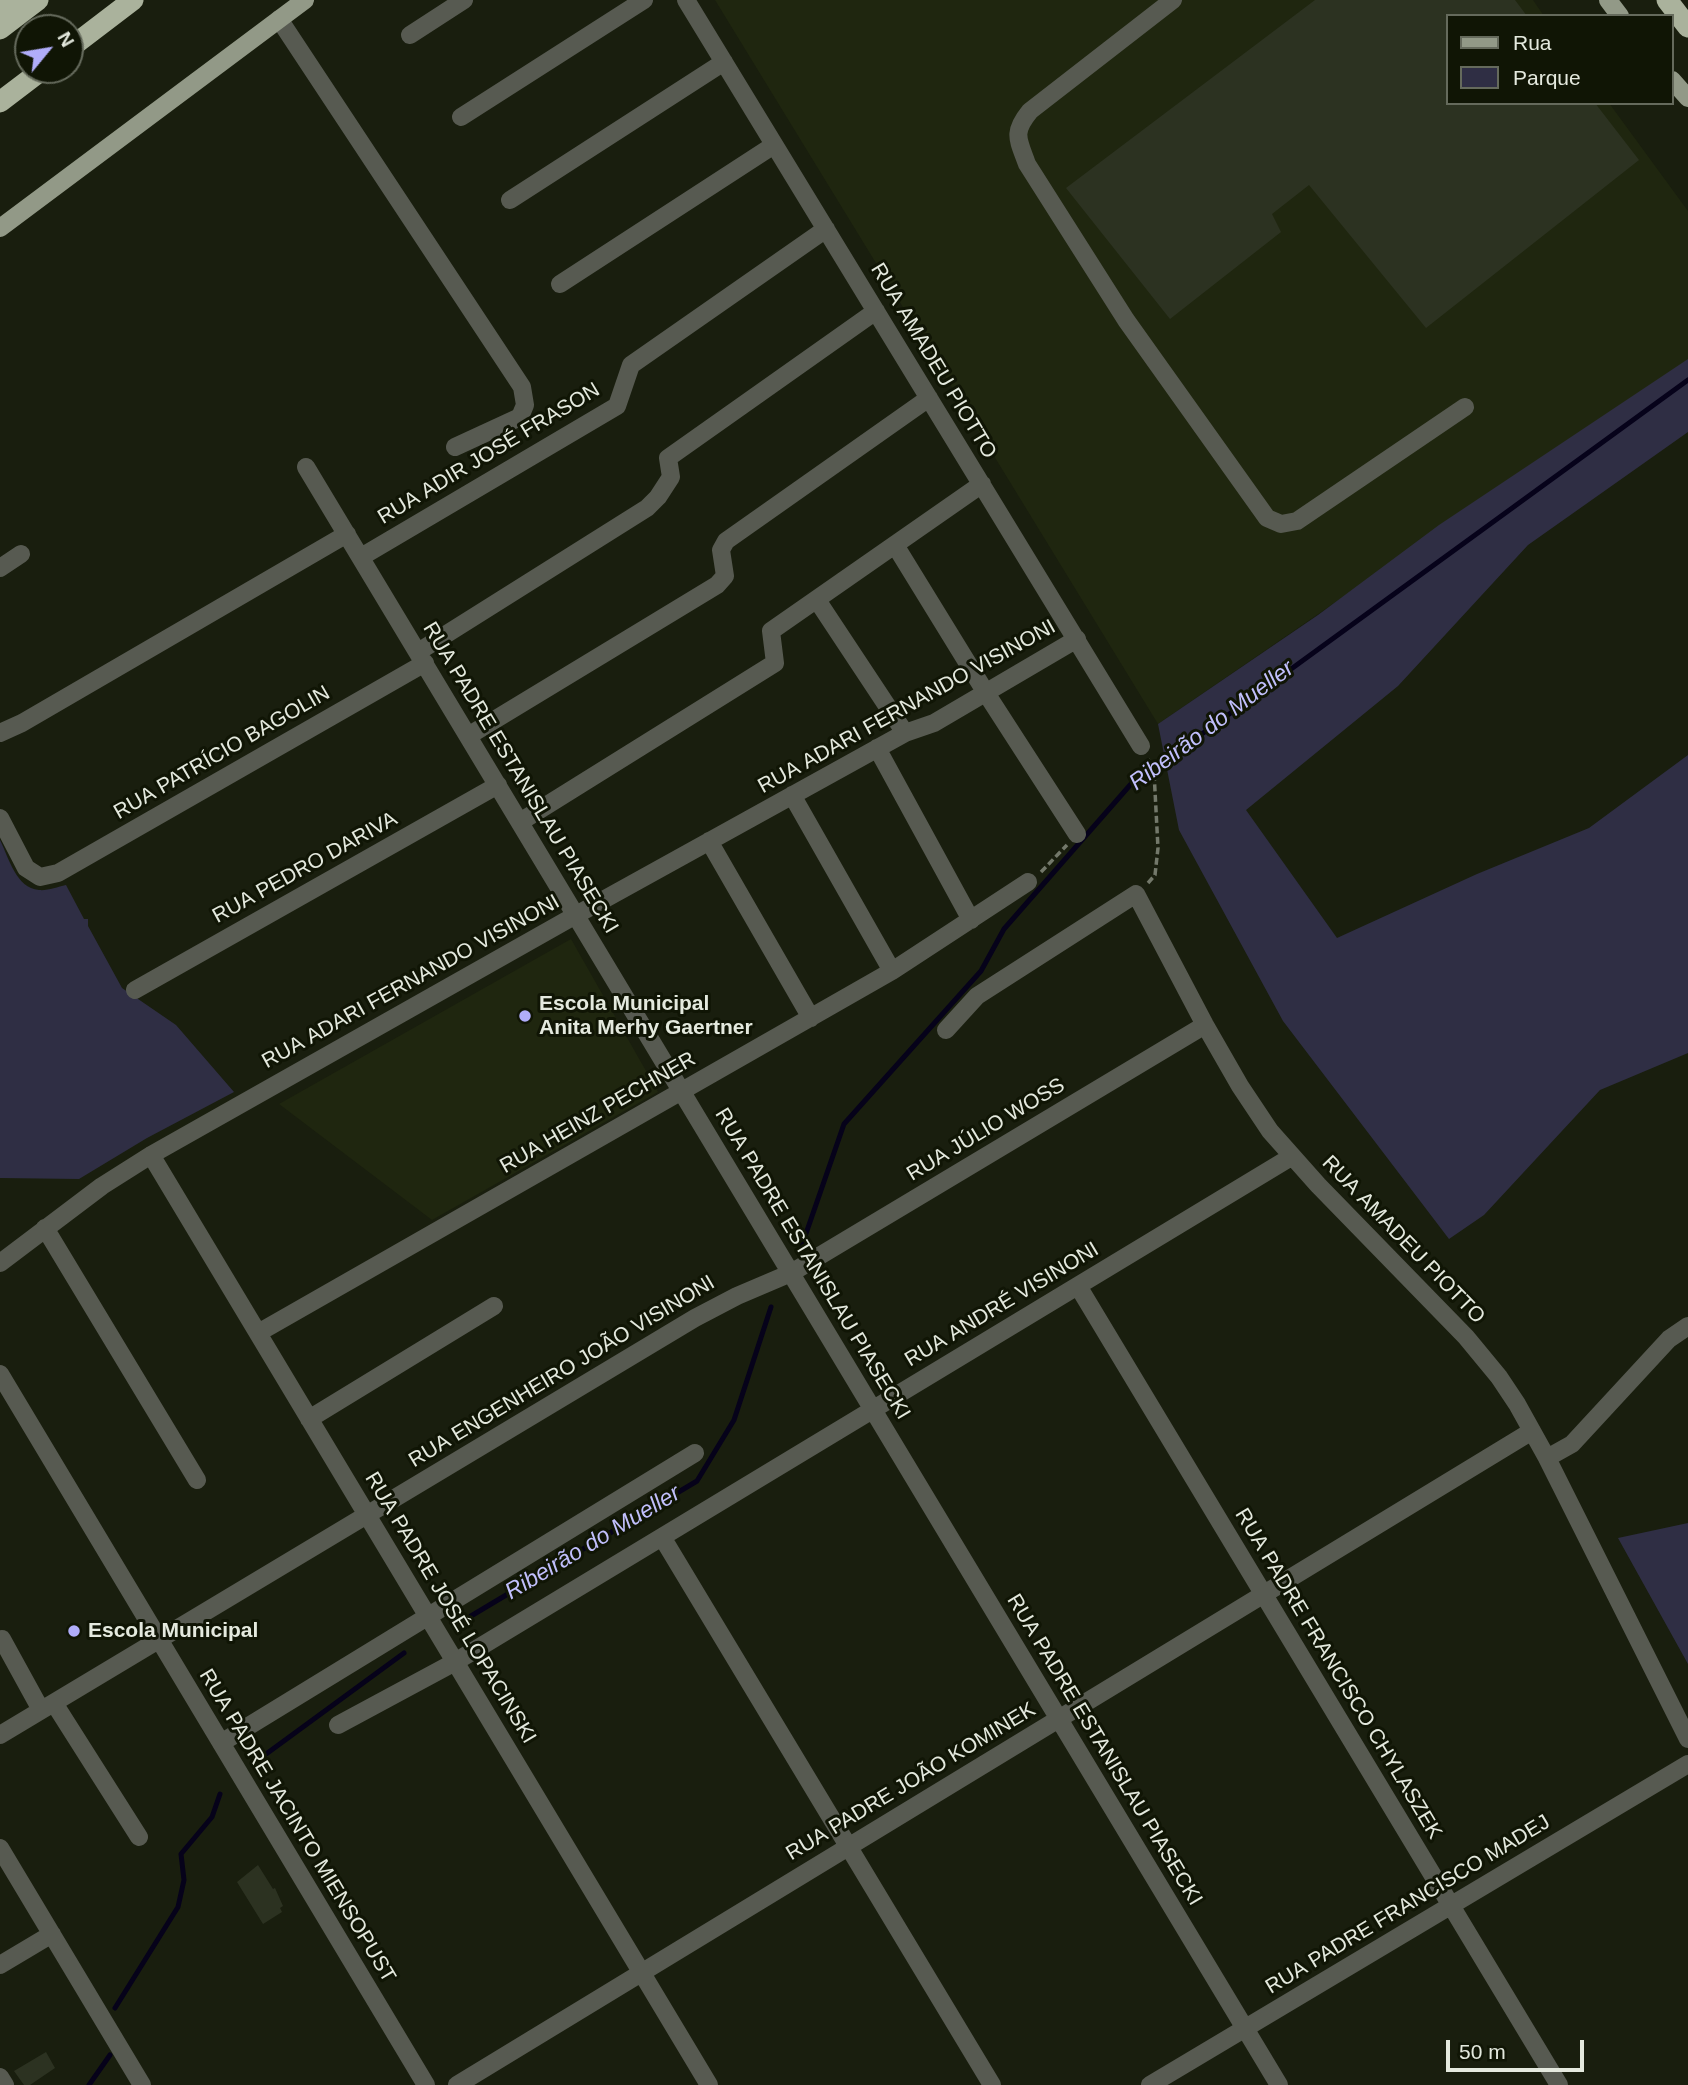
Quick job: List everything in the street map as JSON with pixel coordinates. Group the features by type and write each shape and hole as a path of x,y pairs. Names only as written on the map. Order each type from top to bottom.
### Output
{"highway":[{"path":"0,6 11,0"},
{"path":"0,29 38,0"},
{"path":"84,37 133,0"},
{"path":"1667,0 1688,27"},
{"path":"0,102 24,84"}],"main road":[{"path":"0,228 305,0"},
{"path":"1674,82 1688,98"}],"street":[{"path":"410,35 464,0"},
{"path":"461,117 643,0"},
{"name":"RUA AMADEU PIOTTO","path":"686,0 1141,746"},
{"path":"1173,0 1030,111 1020,122 1017,137 1027,164 1126,320 1266,518 1281,524 1297,521 1465,407"},
{"path":"279,19 522,387 525,405 520,417 455,447"},
{"path":"510,200 724,62"},
{"path":"560,284 774,145"},
{"name":"RUA ADIR JOSÉ FRASON","path":"360,557 617,405 631,365 825,229"},
{"name":"RUA PATRÍCIO BAGOLIN","path":"0,818 26,868 40,877 58,873 421,658 647,508 671,477 668,457 876,311"},
{"path":"468,736 717,586 724,576 721,550 726,541 929,398"},
{"name":"RUA PADRE ESTANISLAU PIASECKI","path":"306,467 1279,2085"},
{"path":"520,822 775,663 771,631 982,484"},
{"path":"0,733 22,723 347,534"},
{"path":"895,545 985,693 1077,834"},
{"path":"0,568 21,554"},
{"path":"817,600 905,733"},
{"name":"RUA ADARI FERNANDO VISINONI","path":"0,1263 102,1186 151,1155 877,748 905,733 934,723 1077,639"},
{"path":"877,748 971,920"},
{"name":"RUA PEDRO DARIVA","path":"135,990 498,785"},
{"path":"792,795 892,971"},
{"path":"709,841 811,1018"},
{"name":"RUA HEINZ PECHNER","path":"258,1333 892,971 1028,882"},
{"path":"946,1030 977,996 1136,894"},
{"name":"RUA AMADEU PIOTTO","path":"1136,894 1205,1026 1254,1109 1291,1157 1484,1357 1499,1377 1547,1458 1688,1739"},
{"name":"RUA JÚLIO WOSS","path":"791,1273 1205,1026"},
{"name":"RUA PADRE JOSÉ LOPACINSKI","path":"151,1155 709,2085"},
{"name":"RUA ANDRÉ VISINONI","path":"338,1725 455,1662 1291,1157"},
{"path":"45,1228 197,1480"},
{"name":"RUA ENGENHEIRO JOÃO VISINONI","path":"0,1735 707,1311 791,1273"},
{"name":"RUA PADRE FRANCISCO CHYLASZEK","path":"1077,1286 1559,2085"},
{"path":"309,1419 494,1306"},
{"path":"1547,1458 1573,1444 1669,1339 1688,1326"},
{"name":"RUA PADRE JACINTO MIENSOPUST","path":"0,1374 426,2085"},
{"name":"RUA PADRE JOÃO KOMINEK","path":"457,2085 1532,1431"},
{"path":"221,1743 695,1453"},
{"path":"662,1537 992,2085"},
{"path":"2,1639 139,1837"},
{"name":"RUA PADRE FRANCISCO MADEJ","path":"1150,2085 1688,1764"},
{"path":"0,1848 142,2085"},
{"path":"0,1965 52,1934"},
{"path":"0,2077 5,2085"}],"path":[{"path":"1136,894 1152,880 1157,866 1154,772"},
{"path":"1028,882 1058,856 1077,834"}],"shaded area":[{"path":"715,0 1533,0 1543,14 1446,14 1446,105 1610,105 1688,211 1688,360 1158,724"},
{"name":"Escola Municipal Anita Merhy Gaertner","path":"571,939 658,1092 432,1220 279,1104"}],"green space":[{"path":"1688,359 1688,432 1528,545 1398,686 1246,810 1337,938 1477,874 1589,828 1688,755 1688,1053 1600,1090 1484,1215 1449,1239 1283,1021 1179,830 1158,724 1318,615 1439,525"},
{"path":"0,840 14,871 24,884 42,890 66,885 84,919 88,919 88,926 122,988 176,1025 234,1092 147,1138 79,1179 0,1178"},
{"path":"1688,1523 1688,1664 1618,1538"}],"building":[{"path":"1315,0 1515,0 1526,14 1446,14 1446,105 1597,105 1639,160 1426,328 1309,185 1272,214 1281,232 1170,319 1066,188"},
{"path":"258,1865 273,1889 275,1888 283,1906 280,1908 282,1912 263,1924 237,1882"},
{"path":"46,2052 55,2068 30,2085 24,2085 14,2071"}],"waterway":[{"name":"Ribeirão do Mueller","path":"802,1245 844,1124 981,971 1004,929 1138,776 1195,739 1688,380"},
{"name":"Ribeirão do Mueller","path":"471,1616 697,1481 734,1420 771,1307"},
{"name":"Ribeirão do Mueller","path":"262,1757 404,1653"},
{"name":"Ribeirão do Mueller","path":"115,2008 178,1907 184,1880 181,1854 212,1817 220,1794"},
{"name":"Ribeirão do Mueller","path":"89,2085 110,2055"}],"place":[{"name":"Escola Municipal Anita Merhy Gaertner","path":"525,1016"},
{"name":"Escola Municipal","path":"74,1631"}]}
